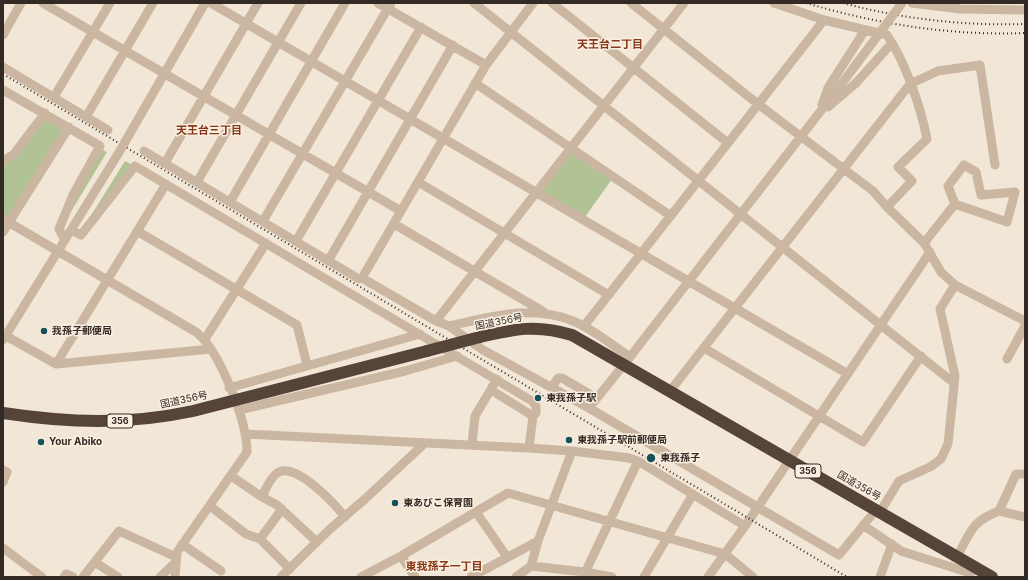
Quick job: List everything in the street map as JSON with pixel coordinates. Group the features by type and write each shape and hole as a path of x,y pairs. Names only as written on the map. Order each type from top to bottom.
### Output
{"highway":[{"name":"国道356号","path":"3,413 47,419 120,421 163,418 238,405 480,337 521,328 547,328 572,335 627,361 670,391 992,577"}],"street":[{"path":"3,35 22,3"},
{"path":"43,3 401,211"},
{"path":"54,97 110,3"},
{"path":"86,117 153,3"},
{"path":"206,3 118,154 4,338 56,364 211,349"},
{"path":"211,3 848,374"},
{"path":"165,163 258,3"},
{"path":"197,182 301,3"},
{"path":"230,202 345,3"},
{"path":"378,3 390,6 421,27 486,65"},
{"path":"474,3 954,383"},
{"path":"362,278 486,65 534,3"},
{"path":"552,3 728,143"},
{"path":"631,3 758,104 873,191 887,207 924,243 941,272 956,285 1025,321"},
{"path":"436,321 684,3"},
{"path":"774,3 824,20 887,35 892,43 910,84 924,122 927,139 898,167 912,180 887,207"},
{"path":"589,408 819,114 902,3"},
{"path":"912,3 980,6 1025,10"},
{"path":"263,221 344,81 390,6"},
{"path":"584,326 610,295 824,20"},
{"path":"296,241 421,27"},
{"path":"819,114 828,88 865,30"},
{"path":"819,114 856,83 892,43"},
{"path":"328,261 453,45"},
{"path":"670,391 910,84 938,71 980,65 995,165"},
{"path":"3,67 108,130"},
{"path":"475,83 671,216"},
{"path":"3,90 100,146 73,195 58,229 65,240"},
{"path":"3,161 14,154 45,113"},
{"path":"3,232 6,220 69,127"},
{"path":"144,151 328,261 359,279 362,278 436,321 449,326 483,350 589,408 839,555 863,525 878,511 899,481 930,467 941,459 948,444 955,376 940,309 956,285"},
{"path":"964,165 976,172 980,195 1015,192 1007,222 955,204 948,186 964,165"},
{"path":"71,230 81,235 135,166 532,401 536,406 536,413 533,416 529,448"},
{"path":"418,182 610,295"},
{"path":"56,364 166,184"},
{"path":"924,243 955,204"},
{"path":"6,220 205,339 238,405 245,434 247,452 182,544 176,560 175,577"},
{"path":"394,224 546,314"},
{"path":"137,231 297,326 307,365"},
{"path":"205,339 266,243"},
{"path":"708,577 745,526 930,252"},
{"path":"449,326 508,313 523,312 546,314 573,321 584,326 627,361"},
{"path":"1007,359 1025,326"},
{"path":"229,388 420,334"},
{"path":"704,348 863,442 921,356"},
{"path":"238,405 405,371 457,356"},
{"path":"552,387 558,378 562,378 596,398"},
{"path":"472,444 475,416 497,379"},
{"path":"491,390 533,416"},
{"path":"245,434 472,444 572,451 638,461 745,526"},
{"path":"281,577 425,443"},
{"path":"516,577 531,566 538,541 572,451"},
{"path":"584,574 638,461"},
{"path":"3,470 8,472 3,482"},
{"path":"262,497 276,473 281,470 292,472 329,498 345,517"},
{"path":"957,557 977,522 999,510 1016,474 1025,474"},
{"path":"231,476 262,497 278,504 317,542"},
{"path":"361,577 401,556 508,493 552,504 725,554 753,577"},
{"path":"644,577 693,494"},
{"path":"210,506 246,534 260,539 290,569"},
{"path":"260,539 282,509"},
{"path":"999,510 1025,517"},
{"path":"476,512 507,558"},
{"path":"863,525 901,550 970,573 976,568"},
{"path":"83,577 96,563 119,531 176,560"},
{"path":"471,577 538,541"},
{"path":"182,544 221,572"},
{"path":"880,577 892,544"},
{"path":"3,548 42,577"},
{"path":"401,556 415,577"},
{"path":"160,577 176,560"},
{"path":"96,563 118,577"},
{"path":"531,566 612,577"},
{"path":"542,577 546,568"},
{"path":"64,577 66,574 73,577"}],"green space":[{"path":"45,116 67,128 9,219 3,216 3,164"},
{"path":"101,149 107,152 61,228"},
{"path":"572,152 612,179 585,217 541,191"},
{"path":"125,161 132,165 82,230"}],"railway":[{"path":"806,3 860,17 914,27 970,33 1025,33"},
{"path":"843,3 865,9 933,20 979,24 1025,24"},
{"path":"3,74 847,577"}],"place":[{"name":"我孫子郵便局","path":"44,331"},
{"name":"東我孫子駅","path":"538,398"},
{"name":"東我孫子駅前郵便局","path":"569,440"},
{"name":"Your Abiko","path":"41,442"},
{"name":"東我孫子","path":"651,458"},
{"name":"東あびこ保育園","path":"395,503"}],"district":[{"name":"天王台二丁目","path":"610,45"},
{"name":"天王台三丁目","path":"209,131"},
{"name":"東我孫子一丁目","path":"444,567"}]}
